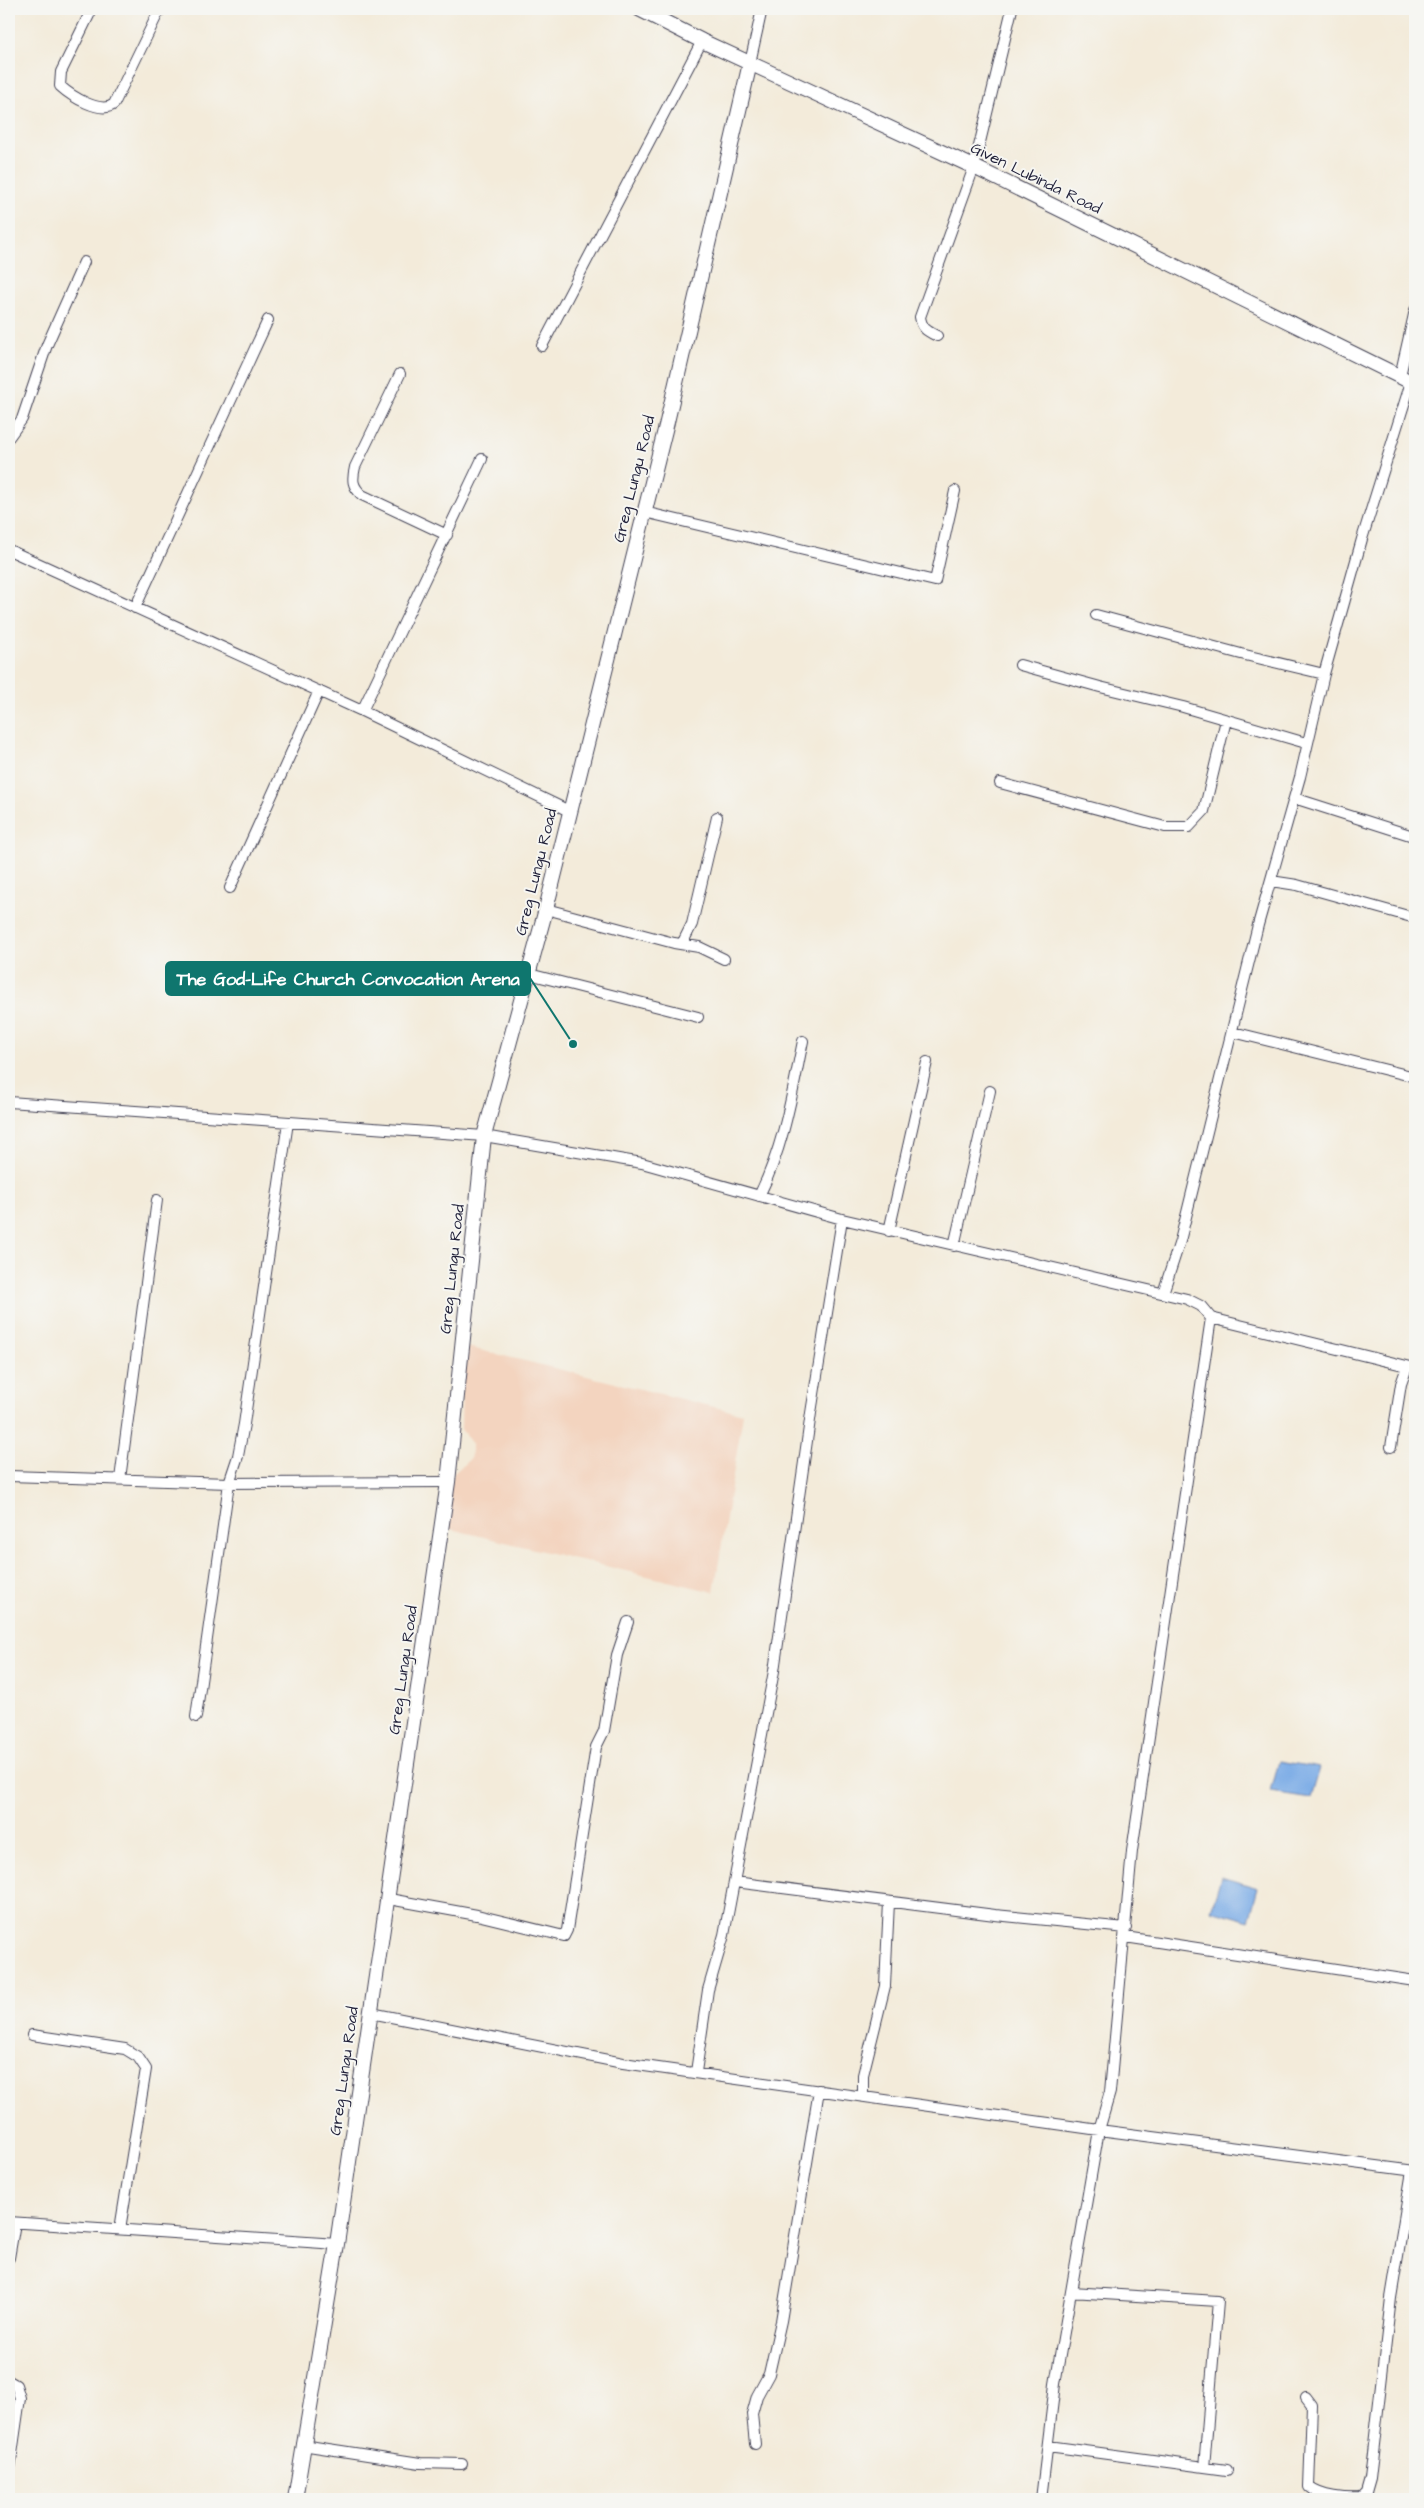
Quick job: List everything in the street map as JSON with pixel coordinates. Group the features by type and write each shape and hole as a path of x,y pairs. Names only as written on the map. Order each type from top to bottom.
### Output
{"street":[{"path":"92,9 61,72 60,86 100,109 109,109 114,104 160,9"},
{"name":"Given Lubinda Road","path":"639,9 702,41 974,167 1409,380"},
{"path":"750,63 762,9"},
{"path":"938,336 927,331 922,326 920,317 974,167 1012,9"},
{"path":"542,346 702,41"},
{"name":"Greg Lungu Road","path":"295,2499 302,2445 337,2244 448,1482 484,1136 546,909 644,512 750,63"},
{"path":"9,437 22,419 47,345 84,262"},
{"path":"1163,1293 1180,1240 1324,674 1409,380 1415,310"},
{"path":"135,608 268,320"},
{"path":"400,374 354,467 352,481 355,489 362,495 447,535"},
{"path":"362,711 482,459"},
{"path":"644,512 935,581 955,491"},
{"path":"9,550 319,691 569,810"},
{"path":"1096,615 1324,674"},
{"path":"1020,664 1306,743"},
{"path":"230,888 319,691"},
{"path":"1000,783 1165,827 1190,827 1204,811 1226,720"},
{"path":"1294,798 1414,836"},
{"path":"682,944 692,924 717,817"},
{"path":"1270,881 1297,885 1415,918"},
{"path":"546,909 707,950 724,959"},
{"path":"529,974 698,1017"},
{"path":"1233,1032 1415,1076"},
{"path":"759,1196 772,1170 783,1140 803,1041"},
{"path":"889,1230 927,1062"},
{"path":"954,1246 990,1091"},
{"path":"9,1102 484,1136 642,1163 842,1219 1163,1293 1187,1299 1201,1306 1211,1318 1411,1367 1401,1384 1391,1447"},
{"path":"196,1717 229,1482 238,1456 244,1424 288,1122"},
{"path":"120,1479 157,1200"},
{"path":"696,2072 708,1990 719,1958 774,1671 811,1413 842,1219"},
{"path":"1042,2499 1054,2384 1099,2130 1110,2092 1132,1851 1211,1318"},
{"path":"9,1476 229,1482 448,1482"},
{"path":"388,1900 477,1915 564,1936 567,1930 596,1747 604,1731 618,1655 628,1622"},
{"path":"734,1882 1125,1933 1415,1981"},
{"path":"863,2096 863,2075 884,1986 889,1902"},
{"path":"370,2013 623,2063 1099,2130 1414,2171 1391,2298 1370,2479 1366,2493 1361,2498 1351,2499 1314,2492 1309,2487 1312,2405 1306,2397"},
{"path":"32,2035 125,2049 138,2057 146,2069 120,2229"},
{"path":"755,2444 752,2414 757,2396 768,2374 781,2321 819,2090"},
{"path":"9,2258 12,2222 337,2244"},
{"path":"1070,2292 1218,2302 1204,2467"},
{"path":"9,2381 16,2385 20,2398 9,2475"},
{"path":"302,2445 420,2463 462,2464"},
{"path":"1048,2446 1226,2470"}],"shaded area":[{"path":"463,1346 743,1414 714,1592 438,1526 454,1473 470,1459 472,1451 472,1444 461,1429"}],"water":[{"path":"1279,1761 1320,1768 1311,1798 1271,1792"},
{"path":"1221,1877 1258,1888 1249,1921 1211,1910"}],"place":[{"name":"The God-Life Church Convocation Arena","path":"573,1044"}]}
